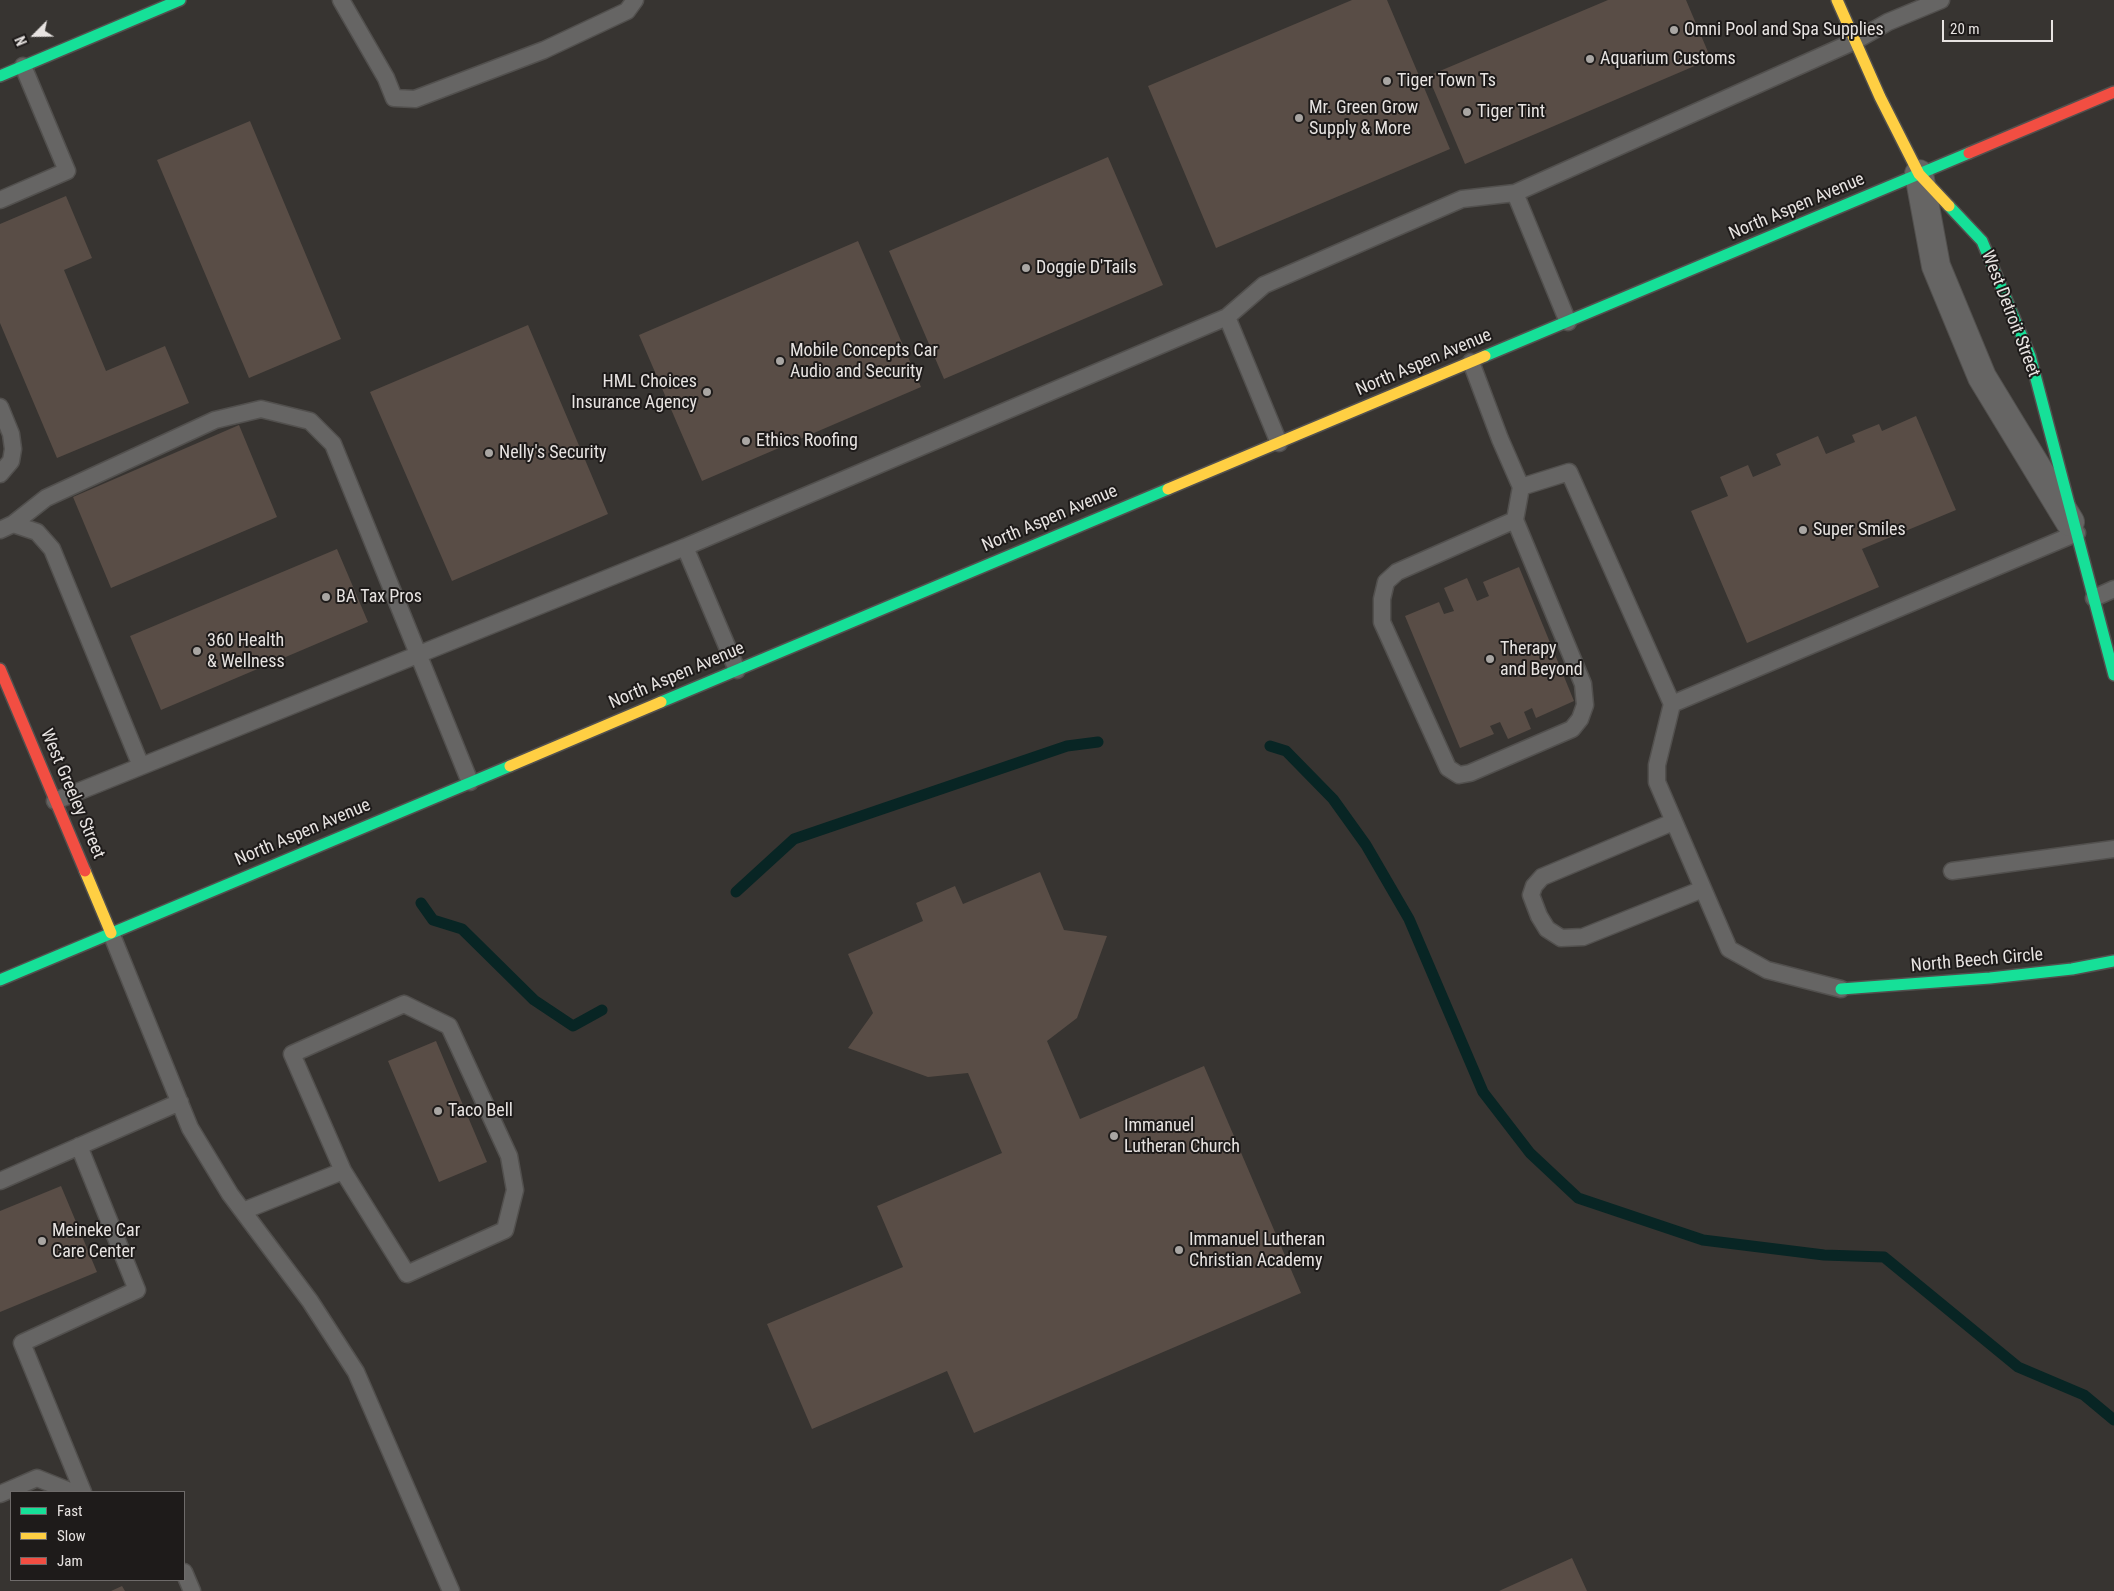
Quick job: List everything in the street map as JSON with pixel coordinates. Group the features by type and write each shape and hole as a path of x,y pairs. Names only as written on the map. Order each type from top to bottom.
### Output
{"main road":[{"path":"0,76 180,0"},
{"name":"West Detroit Street","path":"1837,0 1880,97 1919,174 1982,241 2030,356 2114,675"},
{"name":"North Aspen Avenue","path":"0,980 2114,92"},
{"name":"West Greeley Street","path":"0,669 111,933"},
{"name":"North Beech Circle","path":"1841,989 1999,977 2072,970 2113,963"}],"street":[{"name":"West Detroit Street","path":"1919,174 1936,266 1982,377 2077,533"}],"lane":[{"path":"341,0 386,78 394,98 415,99 544,50 627,11 635,0"},
{"path":"55,801 685,548 1227,317 1264,285 1462,199 1515,193 1854,41 1888,22 1939,0"},
{"path":"0,200 67,171 23,66"},
{"path":"1515,193 1568,322"},
{"path":"1227,317 1279,443"},
{"path":"1471,362 1500,439 1521,487 1515,520 1583,684 1586,704 1580,719 1572,729 1470,773 1459,775 1448,768 1382,622 1382,599 1386,582 1397,572 1515,520"},
{"path":"0,407 11,434 13,450 11,461 0,474"},
{"path":"7,527 46,498 215,420 261,410 310,421 333,444 470,782"},
{"path":"1521,487 1569,472 1672,704 1657,765 1657,782 1729,949 1767,970 1841,989"},
{"path":"7,527 38,532 52,549 141,766"},
{"path":"1672,704 2077,533"},
{"path":"685,548 738,670"},
{"path":"2094,598 2114,589"},
{"path":"1673,822 1542,877 1534,886 1531,895 1539,916 1547,929 1561,938 1583,937 1597,934 1703,889"},
{"path":"1952,871 2114,849"},
{"path":"111,933 190,1128 243,1212 310,1301 356,1372 451,1591"},
{"path":"404,1004 449,1026 509,1156 515,1190 505,1230 407,1274 343,1170 292,1054 404,1004"},
{"path":"0,1181 180,1102"},
{"path":"79,1146 137,1290 22,1343 83,1491"},
{"path":"243,1212 343,1170"},
{"path":"0,1494 37,1478 70,1491"},
{"path":"185,1574 192,1591"}],"building":[{"path":"1352,0 1387,0 1450,149 1216,248 1148,86"},
{"path":"1608,0 1686,0 1711,59 1465,164 1428,76"},
{"path":"250,121 341,339 249,378 157,160"},
{"name":"Doggie D'Tails","path":"1108,157 1163,285 944,379 889,251"},
{"path":"66,196 92,258 64,270 106,371 165,346 189,403 57,458 0,323 0,224"},
{"path":"858,241 921,387 702,481 639,335"},
{"name":"Nelly's Security","path":"528,325 608,514 452,581 370,392"},
{"name":"Super Smiles","path":"1916,416 1956,510 1862,549 1879,587 1747,643 1691,511 1728,496 1720,477 1748,465 1753,477 1781,465 1776,454 1818,436 1826,454 1855,442 1852,435 1879,424 1882,431"},
{"path":"239,425 277,517 111,588 73,497"},
{"path":"337,549 368,622 161,710 130,636"},
{"name":"Therapy and Beyond","path":"1519,567 1574,701 1536,718 1532,708 1524,712 1531,729 1508,739 1500,722 1490,726 1494,734 1460,748 1405,616 1439,602 1444,614 1454,611 1444,588 1467,578 1477,601 1489,596 1483,582"},
{"name":"Immanuel Lutheran Church","path":"1040,872 1064,930 1107,936 1077,1018 1047,1041 1080,1119 1204,1066 1301,1293 974,1433 947,1371 812,1429 767,1324 903,1267 877,1206 1002,1153 968,1073 928,1077 848,1048 873,1013 848,954 923,921 916,903 955,886 963,904"},
{"name":"Taco Bell","path":"436,1041 487,1162 439,1182 388,1061"},
{"name":"Meineke Car Care Center","path":"61,1186 97,1272 0,1312 0,1211"},
{"path":"1572,1558 1587,1591 1499,1591"},
{"path":"122,1586 125,1591 111,1591"}],"waterway":[{"path":"736,892 794,839 1067,746 1098,742"},
{"path":"1270,746 1286,751 1333,799 1366,845 1409,919 1483,1092 1530,1153 1578,1198 1703,1240 1824,1255 1884,1257 2018,1367 2084,1395 2114,1420"},
{"path":"421,903 433,920 462,929 534,1000 573,1026 602,1010"}],"traffic: fast":[{"path":"0,76 180,0"},
{"path":"1485,356 1969,153"},
{"path":"1949,206 1982,241 2030,356 2114,675"},
{"path":"661,702 1168,489"},
{"path":"0,980 510,766"},
{"path":"1841,989 1990,978 2072,969 2114,961"}],"traffic: slow":[{"path":"1837,0 1880,97 1919,174 1949,206"},
{"path":"1168,489 1485,356"},
{"path":"510,766 661,702"},
{"path":"85,871 111,933"}],"traffic: jam":[{"path":"1969,153 2114,92"},
{"path":"0,669 85,871"}],"place":[{"name":"Omni Pool and Spa Supplies","path":"1674,30"},
{"name":"Aquarium Customs","path":"1590,59"},
{"name":"Tiger Town Ts","path":"1387,81"},
{"name":"Tiger Tint","path":"1467,112"},
{"name":"Mr. Green Grow Supply & More","path":"1299,118"},
{"name":"Doggie D'Tails","path":"1026,268"},
{"name":"Mobile Concepts Car Audio and Security","path":"780,361"},
{"name":"HML Choices Insurance Agency","path":"707,392"},
{"name":"Ethics Roofing","path":"746,441"},
{"name":"Nelly's Security","path":"489,453"},
{"name":"Super Smiles","path":"1803,530"},
{"name":"BA Tax Pros","path":"326,597"},
{"name":"360 Health & Wellness","path":"197,651"},
{"name":"Therapy and Beyond","path":"1490,659"},
{"name":"Taco Bell","path":"438,1111"},
{"name":"Immanuel Lutheran Church","path":"1114,1136"},
{"name":"Meineke Car Care Center","path":"42,1241"},
{"name":"Immanuel Lutheran Christian Academy","path":"1179,1250"}]}
